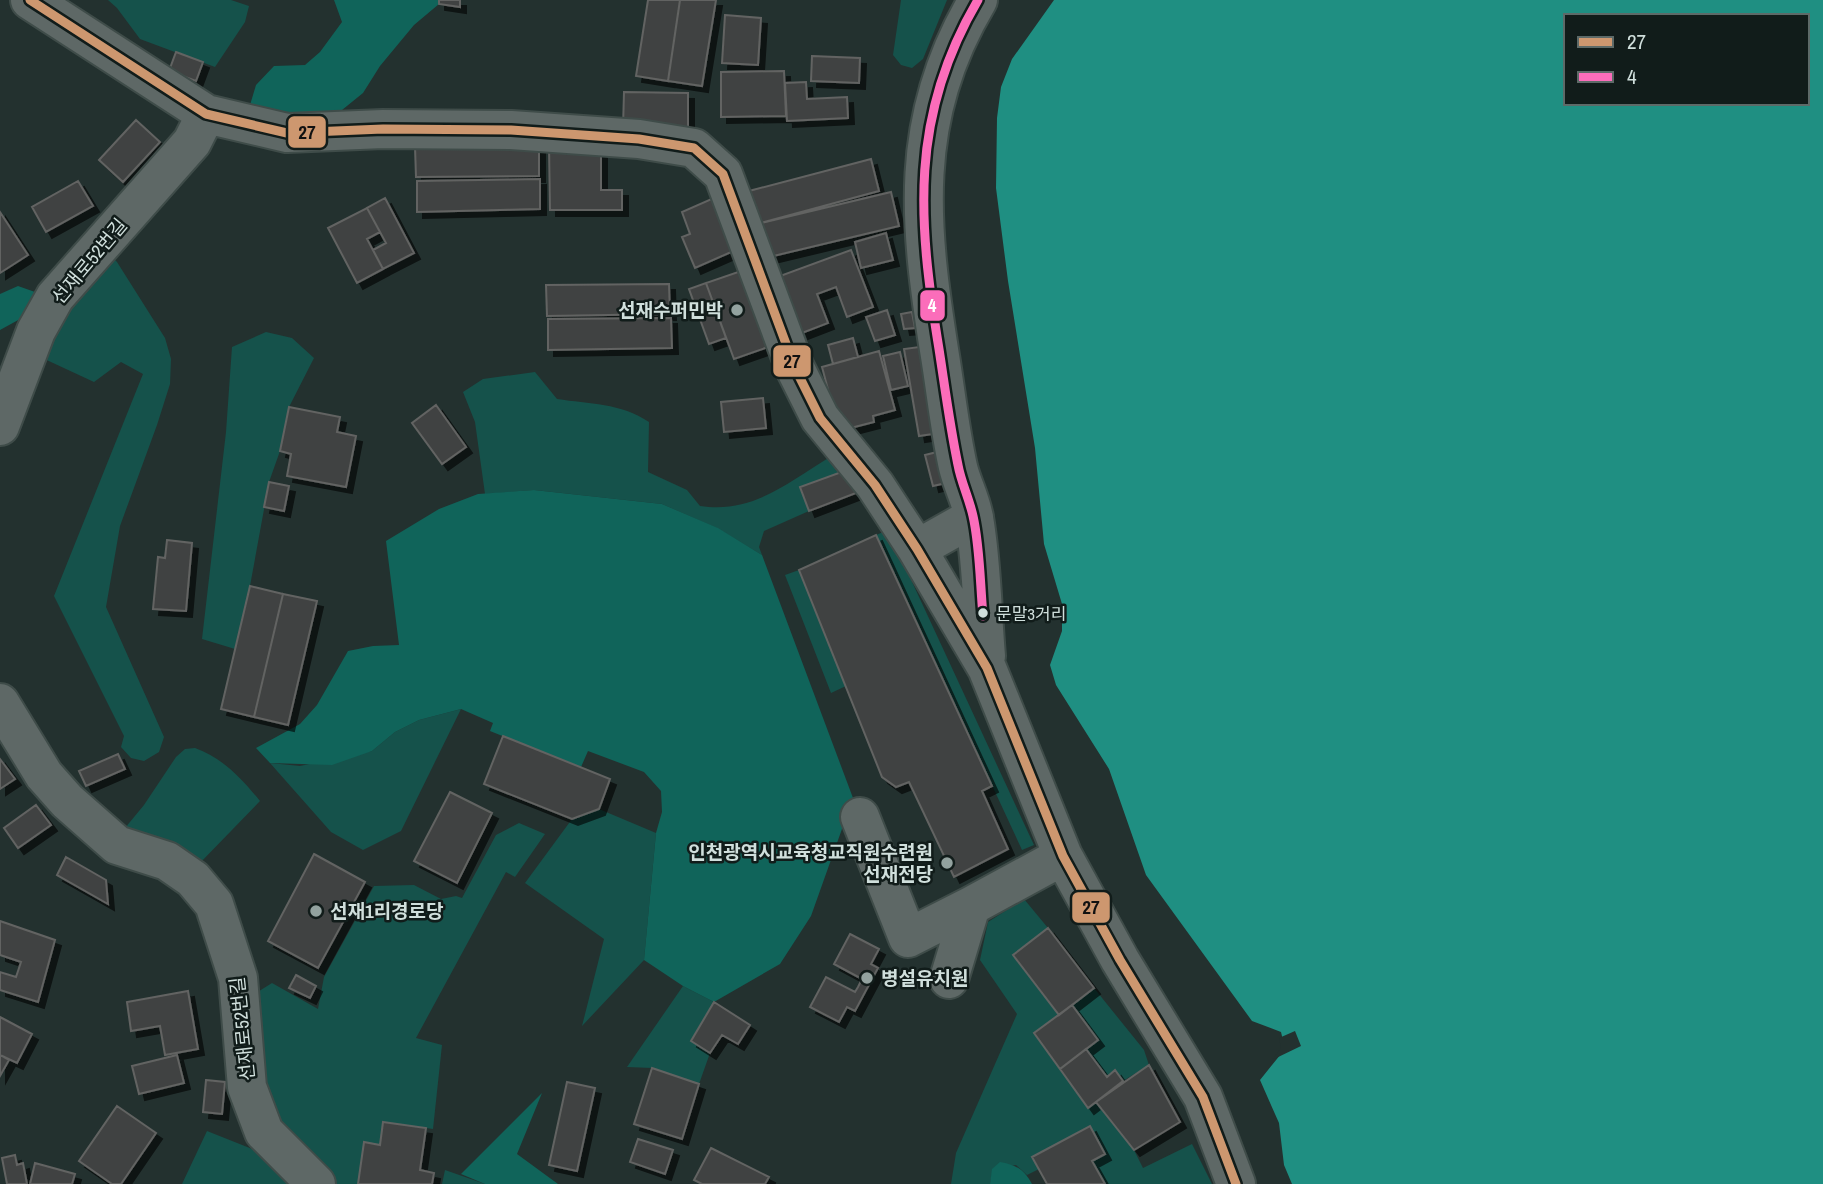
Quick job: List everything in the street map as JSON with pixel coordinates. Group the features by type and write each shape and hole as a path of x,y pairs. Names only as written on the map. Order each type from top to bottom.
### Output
{"street":[{"path":"30,0 206,114 286,133 383,129 511,130 639,139 694,148 723,174 795,368 820,418 875,485 918,549 988,668 1063,856 1120,960 1203,1097 1236,1184"},
{"path":"978,0 958,35 939,85 927,137 923,206 927,274 958,468 974,517 988,668"},
{"name":"선재로52번길","path":"0,426 36,331 55,297 192,142 206,114"},
{"path":"918,549 974,517"},
{"name":"선재로52번길","path":"0,703 44,775 66,801 117,845 167,861 176,867 193,879 214,904 238,978 247,1087 251,1098 264,1132 316,1184"},
{"path":"860,817 908,938 1063,856"},
{"path":"949,979 971,906"}],"shaded area":[{"path":"108,0 231,0 249,6 245,22 215,67 140,39"},
{"path":"334,0 439,0 439,4 414,25 380,66 363,93 342,110 319,116 285,119 250,105 256,85 274,66 305,65 320,52 342,22"},
{"path":"901,0 947,0 923,59 912,68 901,65 893,55"},
{"path":"1054,0 1823,0 1823,1184 1292,1184 1284,1165 1279,1123 1260,1080 1285,1049 1281,1032 1252,1021 1146,875 1109,769 1056,685 1050,665 1062,631 1062,604 1044,544 1035,448 996,188 997,118 1001,87 1012,59"},
{"path":"108,253 117,262 165,338 171,359 170,384 120,526 106,607 164,737 159,752 144,761 131,758 121,747 124,736 54,596 143,374 121,362 94,382 38,356"},
{"path":"18,286 35,292 31,313 0,330 0,294"},
{"path":"266,332 292,338 314,358 289,407 280,451 269,482 250,586 235,649 202,639 226,432 232,347"},
{"path":"535,372 557,399 616,408 649,422 648,472 687,490 700,506 719,507 753,501 784,486 830,457 847,470 801,487 809,511 764,531 759,547 762,555 717,528 662,504 534,490 485,494 475,422 463,392 483,379"},
{"path":"534,490 662,504 718,528 762,555 853,798 811,916 780,964 714,1002 683,986 644,960 656,833 662,812 661,791 644,772 588,751 581,767 490,731 493,723 461,709 419,720 395,732 372,751 332,765 270,763 256,748 300,724 317,705 348,651 399,645 386,541 439,509 478,494"},
{"path":"888,530 1034,845 1022,850 876,535"},
{"path":"799,570 846,686 831,693 785,575"},
{"path":"461,709 401,831 363,850 331,832 270,763 300,766 372,751 395,732 419,720"},
{"path":"195,748 223,763 260,801 198,865 125,828 176,757 185,749"},
{"path":"599,809 656,833 644,960 582,1026 604,939 525,883 572,819"},
{"path":"519,823 545,834 515,877 506,872 416,1038 442,1045 433,1129 384,1122 380,1145 364,1142 358,1184 331,1184 268,1115 251,996 272,983 318,1009 324,977 374,886 414,885 441,899 456,896 462,898 496,835"},
{"path":"1024,899 1048,928 1013,955 1059,1015 1034,1034 1088,1107 1096,1102 1134,1150 1143,1168 1192,1144 1212,1184 1105,1184 1092,1161 1105,1154 1089,1126 1032,1157 1039,1169 1027,1175 1016,1165 993,1169 990,1184 951,1184 956,1153 1017,1014 980,960 988,922"},
{"path":"683,986 714,1002 691,1041 710,1053 699,1084 652,1068 627,1067"},
{"path":"1094,988 1144,1050 1149,1065 1123,1081 1115,1071 1107,1077 1086,1049 1098,1040 1072,1005"},
{"path":"542,1093 517,1154 558,1184 485,1184 461,1174"},
{"path":"207,1131 267,1155 298,1184 182,1184"},
{"path":"1000,1162 1019,1168 1032,1184 990,1184 992,1169"},
{"path":"445,1170 485,1184 442,1184"}],"pier":[{"path":"1295,1031 1301,1046 1272,1060 1281,1048 1279,1038"}],"building":[{"path":"439,0 460,0 460,7 439,4"},
{"path":"648,0 680,0 668,81 636,76"},
{"path":"680,0 716,0 702,86 668,81"},
{"path":"725,15 761,18 758,65 722,63"},
{"path":"176,52 203,62 196,81 169,71"},
{"path":"812,56 860,58 859,83 811,81"},
{"path":"784,71 786,116 721,117 721,72"},
{"path":"806,82 807,99 847,97 848,118 787,121 785,83"},
{"path":"624,92 688,93 688,129 623,128"},
{"path":"136,120 160,142 123,182 99,160"},
{"path":"539,146 539,176 416,177 415,147"},
{"path":"549,146 601,146 601,190 622,190 622,210 550,210"},
{"path":"871,159 879,191 757,224 749,191"},
{"path":"540,179 540,209 417,212 417,181"},
{"path":"78,181 93,206 46,232 32,207"},
{"path":"891,192 899,226 765,258 757,224"},
{"path":"716,197 738,249 695,268 682,237 690,234 682,212"},
{"path":"385,198 414,253 383,269 373,250 386,243 367,208"},
{"path":"367,208 380,232 367,239 383,269 357,283 328,228"},
{"path":"0,212 28,255 0,273"},
{"path":"886,233 893,260 861,268 855,242"},
{"path":"851,250 873,307 847,317 836,287 817,294 828,323 802,333 780,276"},
{"name":"선재수퍼민박","path":"744,270 771,346 734,359 706,283"},
{"path":"706,283 726,338 709,344 689,289"},
{"path":"669,284 670,314 547,316 546,285"},
{"path":"887,310 895,335 875,341 866,317"},
{"path":"912,312 915,328 904,329 901,314"},
{"path":"671,318 672,348 548,350 548,319"},
{"path":"853,338 858,357 833,364 828,345"},
{"path":"919,347 933,434 919,436 904,349"},
{"path":"879,351 895,410 873,416 874,422 839,431 822,367"},
{"path":"900,352 908,386 891,390 883,356"},
{"path":"763,398 766,428 724,432 721,402"},
{"path":"436,405 466,447 442,464 412,423"},
{"path":"289,407 340,417 337,432 356,436 346,487 287,476 291,454 280,451"},
{"path":"937,452 946,483 933,486 925,455"},
{"path":"847,470 856,493 809,511 800,487"},
{"path":"269,482 289,486 284,511 264,507"},
{"name":"인천광역시교육청교직원수련원 선재전당","path":"876,535 992,786 982,791 1008,849 954,877 909,782 896,787 882,777 799,570"},
{"path":"167,540 192,543 186,611 153,609 158,557 165,558"},
{"path":"250,586 283,594 254,717 221,709"},
{"path":"283,594 317,601 288,725 254,717"},
{"path":"503,736 610,779 599,809 572,819 484,784"},
{"path":"118,754 125,769 86,786 79,771"},
{"path":"0,759 15,779 0,789"},
{"path":"450,792 492,813 457,883 414,861"},
{"path":"36,805 51,825 18,848 4,828"},
{"name":"선재1리경로당","path":"314,854 365,882 318,968 268,941"},
{"path":"66,857 106,880 108,904 57,875"},
{"path":"0,921 55,940 38,1002 0,990 0,972 16,977 21,962 0,955"},
{"path":"1048,928 1094,988 1059,1015 1013,955"},
{"name":"병설유치원","path":"850,934 879,949 871,964 878,968 855,1011 847,1007 839,1022 810,1007 826,977 855,992 858,987 862,979 834,964"},
{"path":"296,975 316,986 310,998 289,988"},
{"path":"188,991 198,1049 165,1055 160,1026 131,1031 127,1002"},
{"path":"714,1002 750,1025 738,1044 722,1035 710,1053 691,1041"},
{"path":"1072,1005 1098,1040 1060,1069 1034,1033"},
{"path":"0,1017 32,1034 17,1063 0,1055"},
{"path":"1086,1049 1107,1077 1115,1070 1123,1081 1088,1108 1060,1069"},
{"path":"0,1055 9,1060 0,1076"},
{"path":"177,1055 184,1083 139,1094 132,1066"},
{"path":"1149,1065 1180,1122 1134,1150 1096,1102"},
{"path":"652,1068 699,1084 682,1139 634,1124"},
{"path":"206,1080 225,1082 222,1114 203,1112"},
{"path":"567,1082 595,1088 577,1171 549,1165"},
{"path":"117,1106 156,1133 121,1184 112,1184 79,1161"},
{"path":"383,1122 426,1128 420,1170 434,1173 432,1184 358,1184 364,1142 380,1145"},
{"path":"1090,1126 1105,1154 1092,1161 1105,1184 1047,1184 1032,1157"},
{"path":"638,1139 673,1150 665,1174 630,1162"},
{"path":"711,1148 769,1177 765,1184 702,1184 694,1180"},
{"path":"15,1155 17,1165 23,1163 27,1184 7,1184 2,1158"},
{"path":"35,1163 75,1174 72,1184 30,1184"}],"transit line":[{"name":"27","path":"30,0 206,114 287,133 383,129 511,130 639,139 694,148 723,174 795,368 820,418 875,485 917,549 987,668 1063,856 1120,960 1203,1097 1236,1184"},
{"name":"4","path":"978,0 956,43 940,86 930,128 924,213 932,302 959,471 975,528 983,616"}],"place":[{"name":"선재수퍼민박","path":"737,310"},
{"name":"문말3거리","path":"983,613"},
{"name":"인천광역시교육청교직원수련원 선재전당","path":"947,863"},
{"name":"선재1리경로당","path":"316,911"},
{"name":"병설유치원","path":"867,978"}]}
